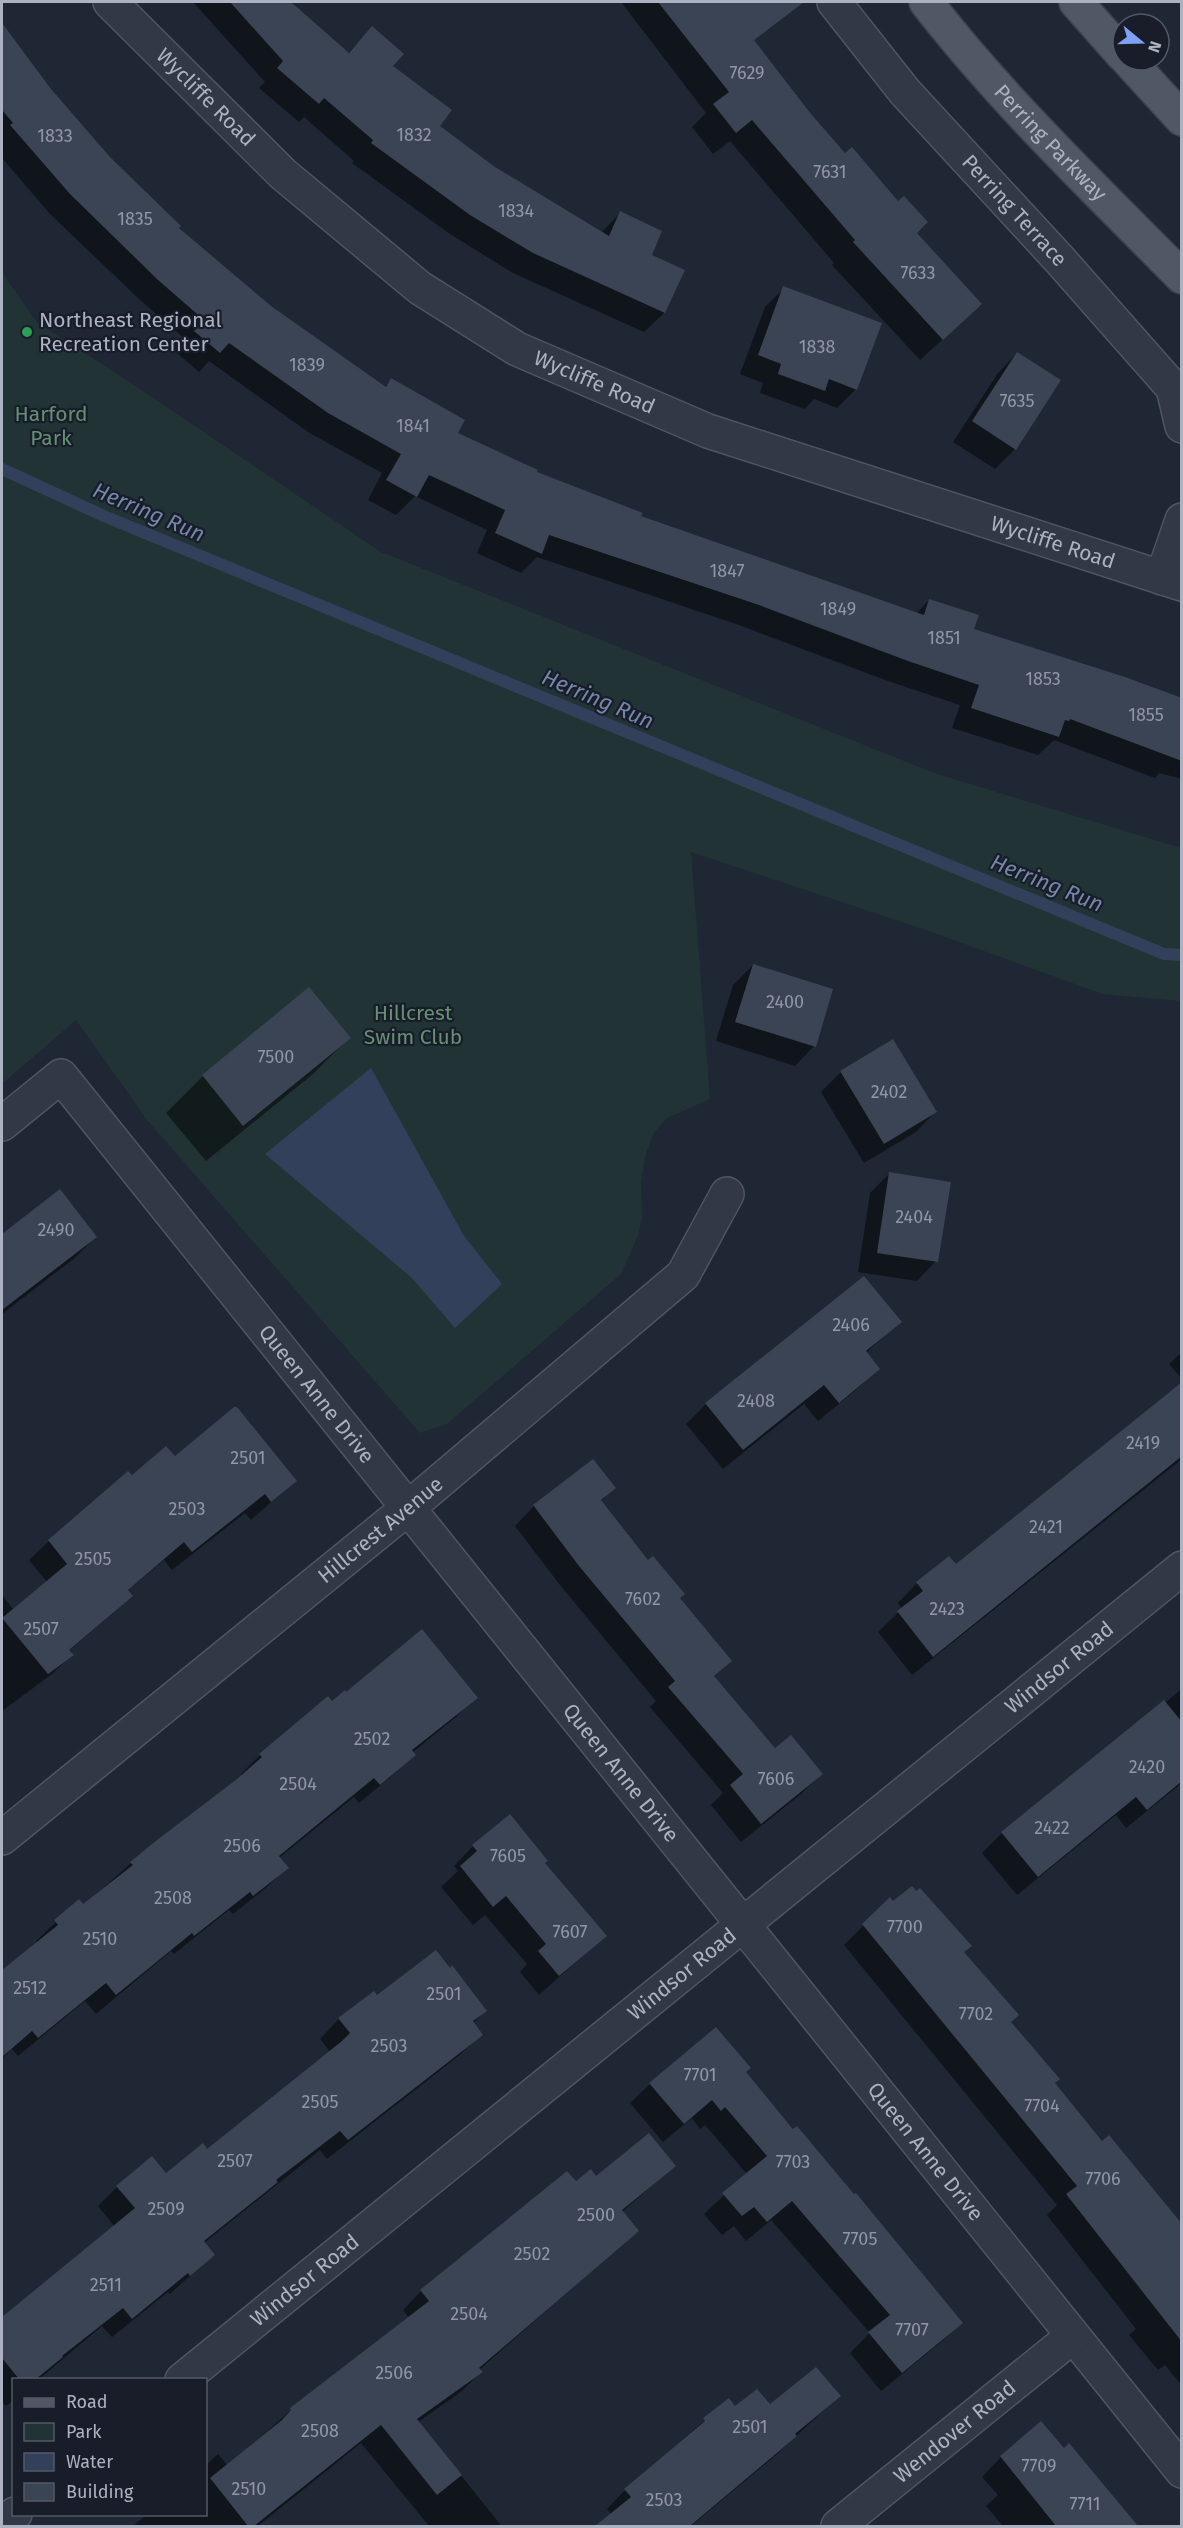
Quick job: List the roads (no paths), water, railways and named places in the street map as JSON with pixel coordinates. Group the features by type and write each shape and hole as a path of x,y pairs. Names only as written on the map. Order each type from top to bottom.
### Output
{"main road":[{"name":"Perring Parkway","path":"926,2 963,48 1090,184 1182,277"},
{"path":"1076,2 1111,41"},
{"path":"1139,72 1182,119"}],"street":[{"name":"Wycliffe Road","path":"110,2 284,174 420,288 517,349 708,430 1172,581"},
{"name":"Perring Terrace","path":"834,2 905,92 1060,260 1173,388 1182,426"},
{"path":"1172,581 1182,520"},
{"name":"Queen Anne Drive","path":"2,1124 61,1076 1182,2471"},
{"name":"Hillcrest Avenue","path":"2,1838 408,1508 683,1275 727,1194"},
{"name":"Windsor Road","path":"183,2378 1182,1568"},
{"name":"Wendover Road","path":"837,2526 1073,2336"}],"water":[{"path":"371,1068 464,1236 502,1284 455,1328 412,1278 265,1154"}],"waterway":[{"name":"Herring Run","path":"2,469 104,516 1164,954 1182,955"}],"place":[{"name":"Northeast Regional Recreation Center","path":"27,332"}],"park label":[{"name":"Harford Park","path":"51,426"},
{"name":"Hillcrest Swim Club","path":"413,1025"}]}
